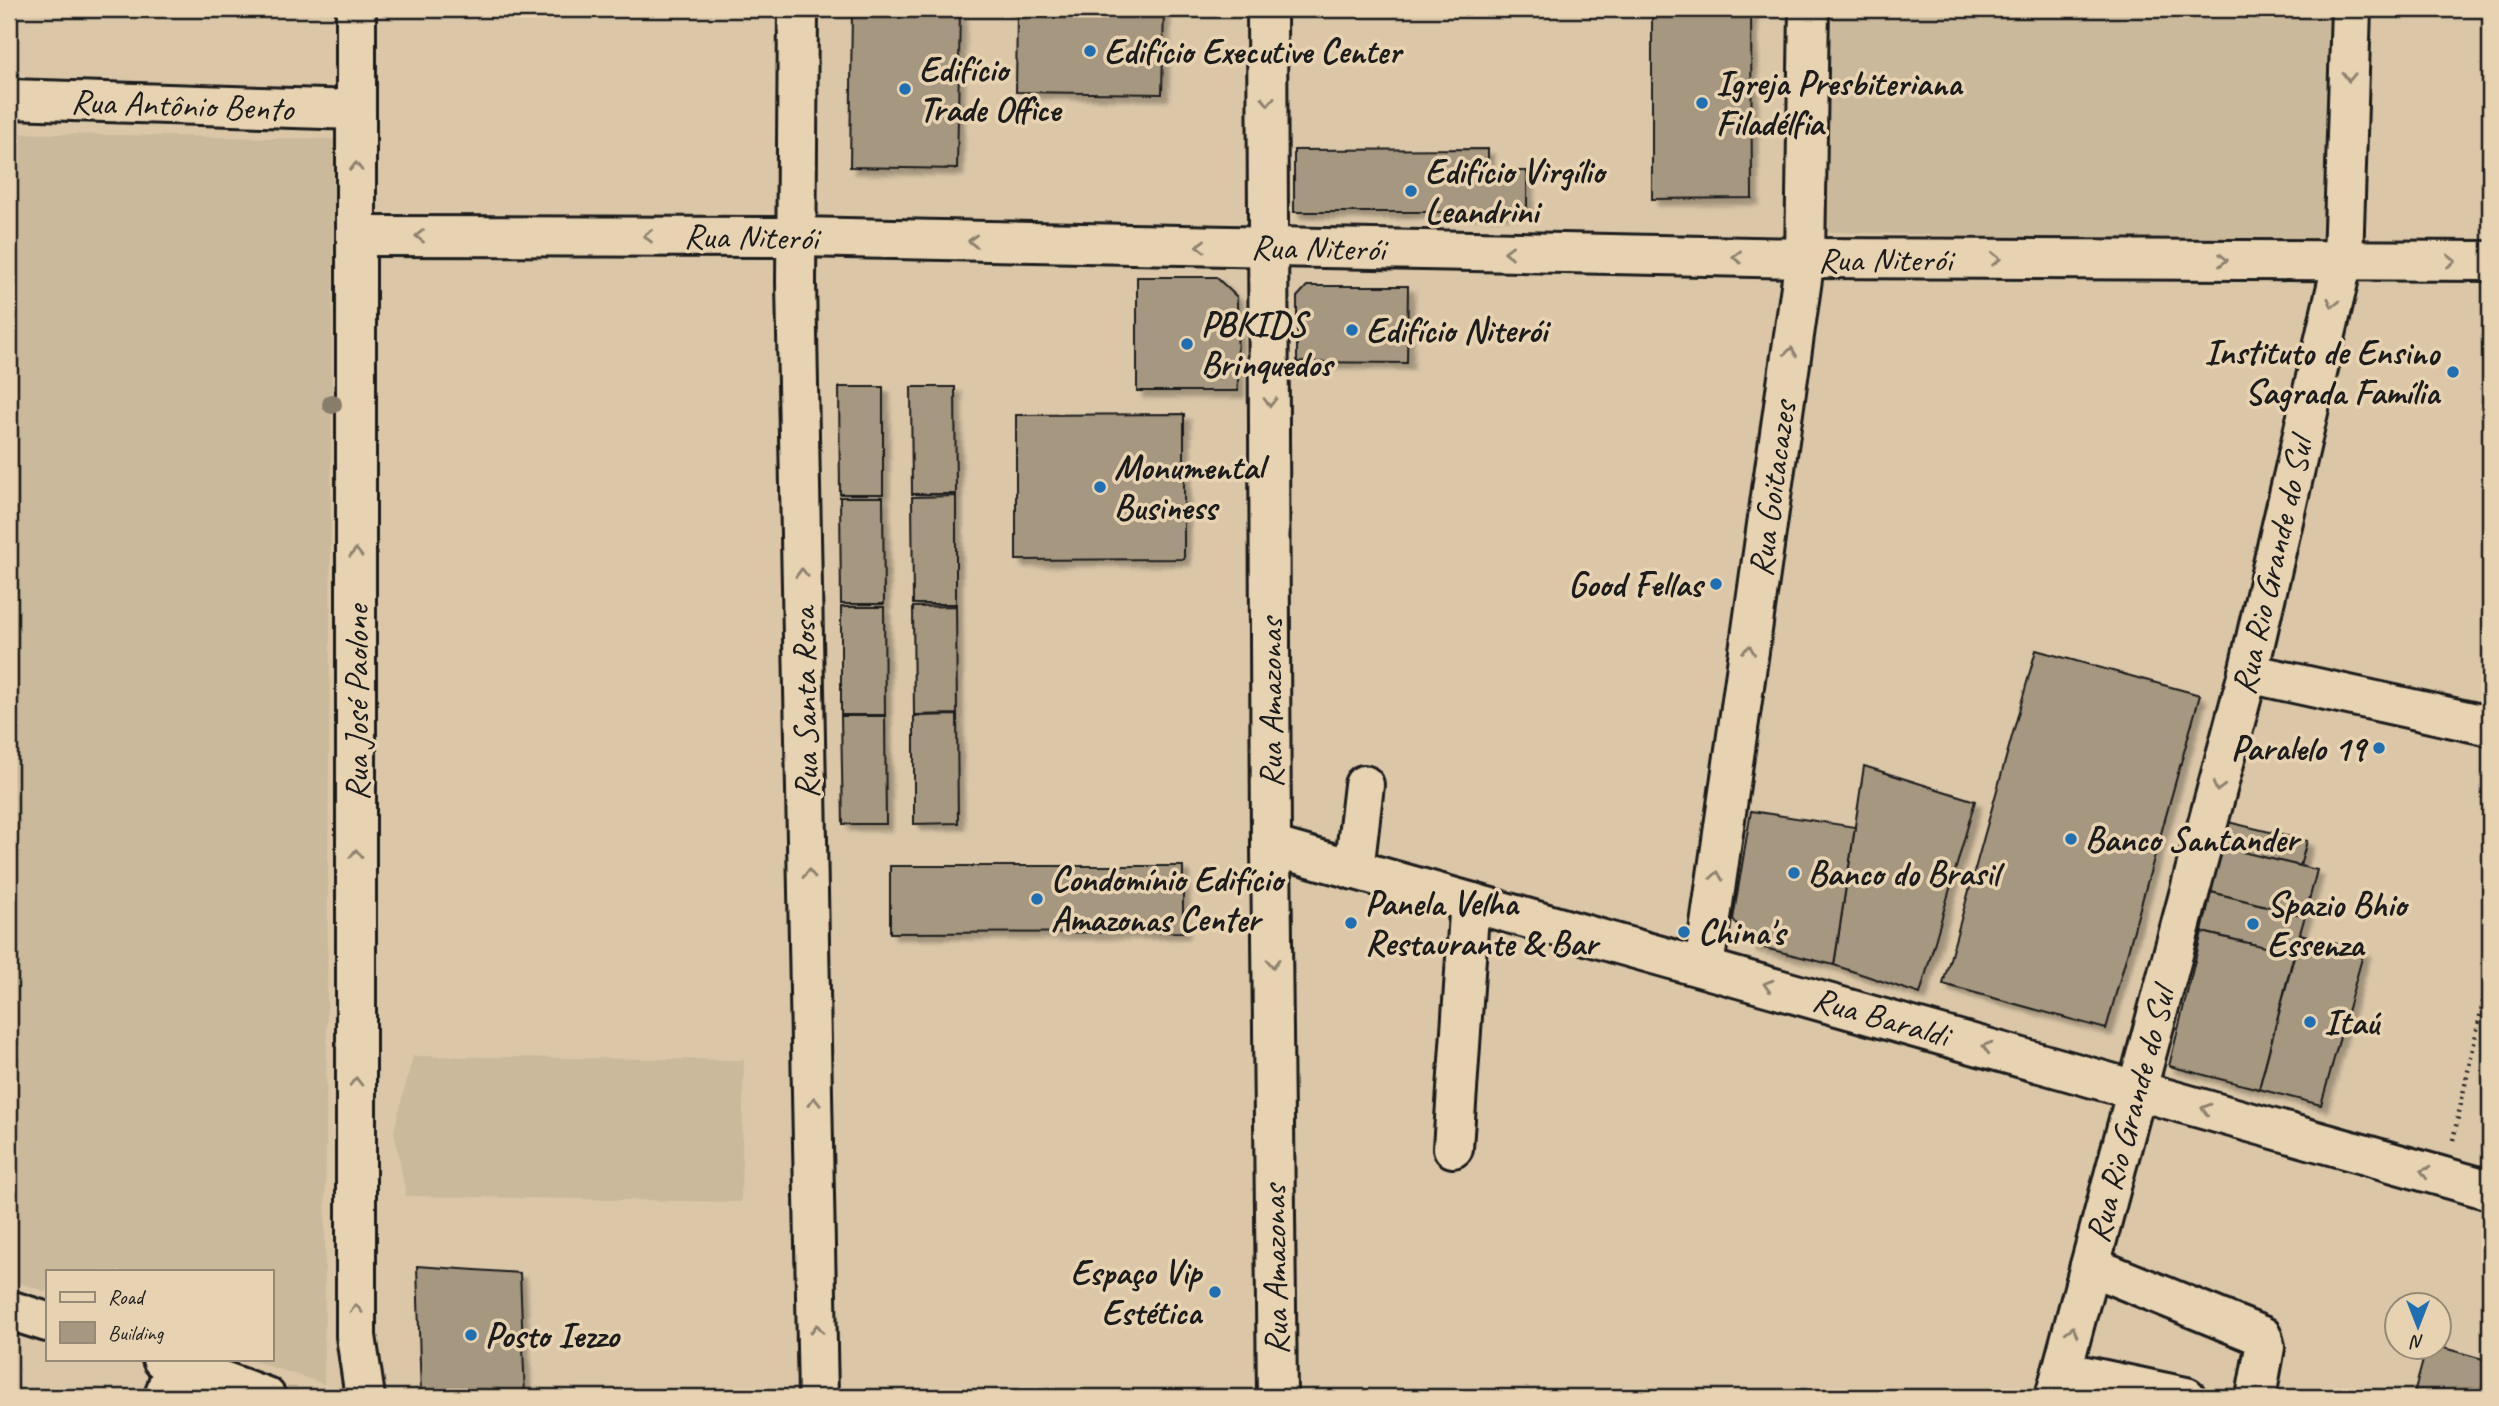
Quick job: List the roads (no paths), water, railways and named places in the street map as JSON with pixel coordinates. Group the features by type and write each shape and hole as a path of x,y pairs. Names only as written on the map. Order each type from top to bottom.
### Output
{"street":[{"name":"Rua José Paolone","path":"356,9 356,1336 365,1397"},
{"name":"Rua Santa Rosa","path":"798,9 796,283 818,1397"},
{"name":"Rua Amazonas","path":"1267,9 1277,1397"},
{"name":"Rua Goitacazes","path":"1704,967 1805,258 1809,9"},
{"name":"Rua Rio Grande do Sul","path":"2059,1384 2248,673 2343,260 2351,9"},
{"name":"Rua Antônio Bento","path":"9,99 356,110"},
{"name":"Rua Niterói","path":"356,236 798,237 1805,258 2490,261"},
{"path":"2248,673 2490,726"},
{"path":"1354,870 1364,785"},
{"name":"Rua Baraldi","path":"1271,846 2490,1191"},
{"path":"1453,1148 1469,914 1473,903"},
{"path":"2090,1266 2262,1336 2265,1347 2256,1397"},
{"path":"9,1310 46,1322"},
{"path":"140,1360 166,1379 230,1397"},
{"path":"166,1379 266,1397"},
{"path":"2059,1384 2186,1397"}],"place":[{"name":"Edifício Executive Center","path":"1090,51"},
{"name":"Edifício Trade Office","path":"905,89"},
{"name":"Igreja Presbiteriana Filadélfia","path":"1702,103"},
{"name":"Edifício Virgílio Leandrini","path":"1411,191"},
{"name":"Edifício Niterói","path":"1352,330"},
{"name":"PBKIDS Brinquedos","path":"1187,344"},
{"name":"Instituto de Ensino Sagrada Família","path":"2453,372"},
{"name":"Monumental Business","path":"1100,487"},
{"name":"Good Fellas","path":"1716,584"},
{"name":"Paralelo 19","path":"2379,748"},
{"name":"Banco Santander","path":"2071,839"},
{"name":"Banco do Brasil","path":"1794,873"},
{"name":"Condomínio Edifício Amazonas Center","path":"1037,899"},
{"name":"Panela Velha Restaurante & Bar","path":"1351,923"},
{"name":"Spazio Bhio Essenza","path":"2253,924"},
{"name":"China's","path":"1684,932"},
{"name":"Itaú","path":"2310,1022"},
{"name":"Espaço Vip Estética","path":"1215,1292"},
{"name":"Posto Iezzo","path":"471,1335"}]}
